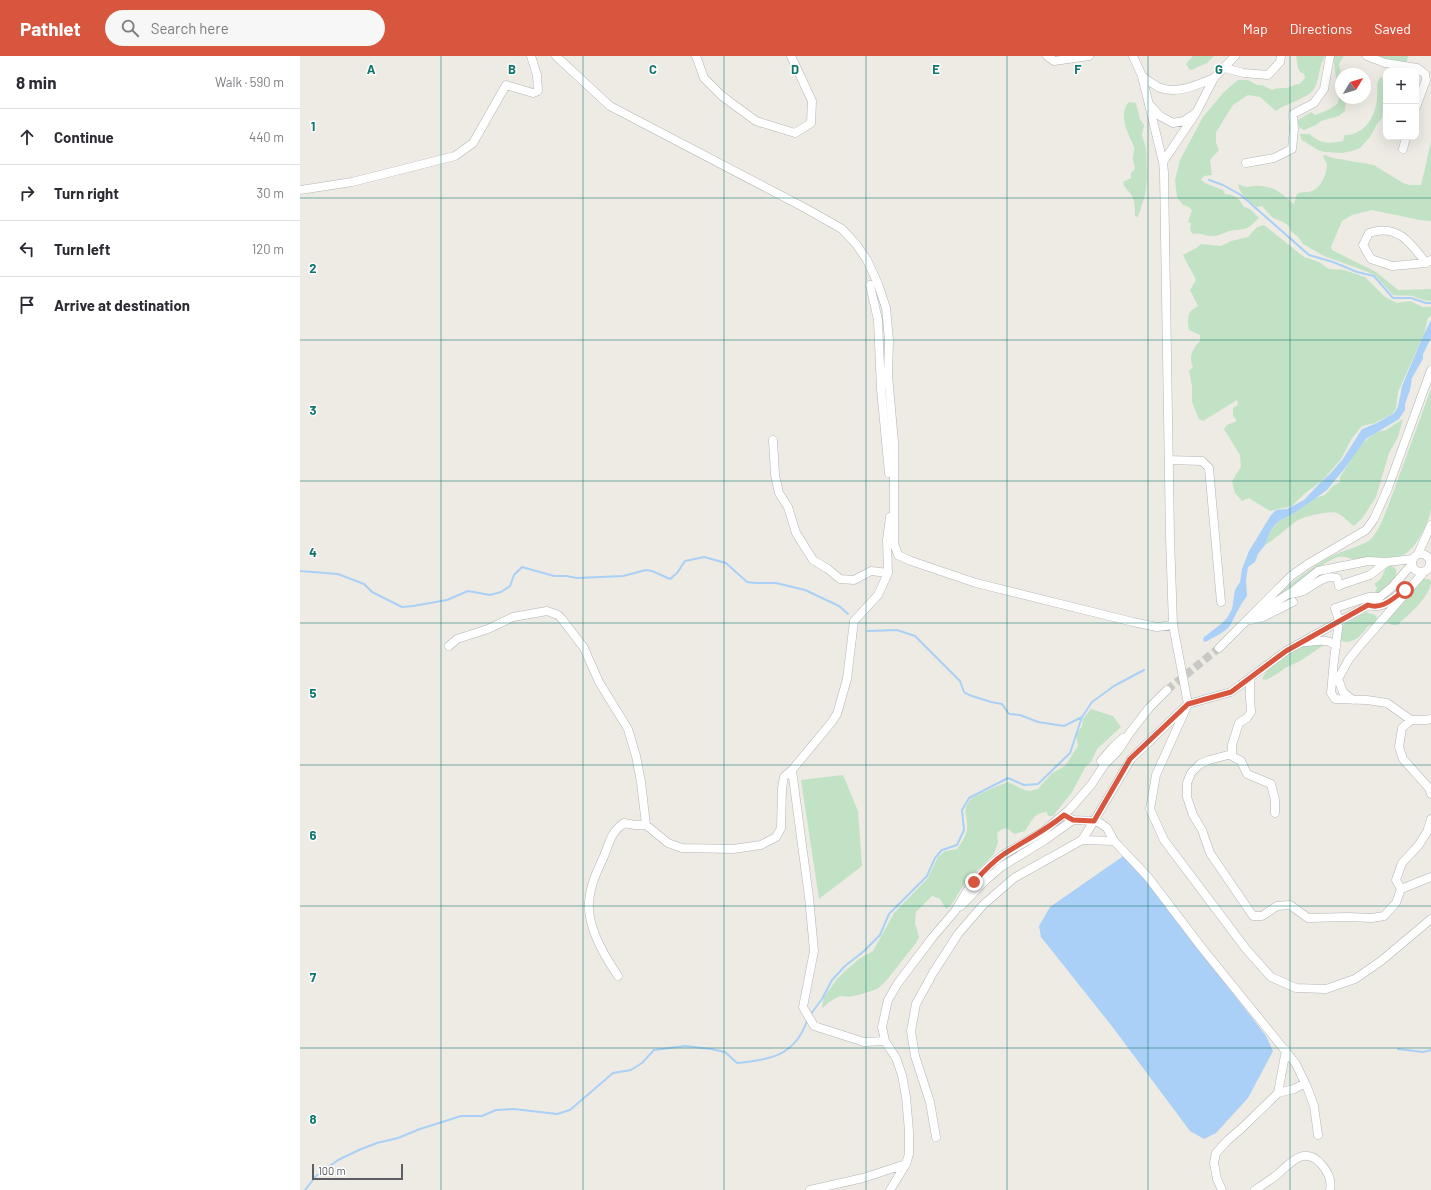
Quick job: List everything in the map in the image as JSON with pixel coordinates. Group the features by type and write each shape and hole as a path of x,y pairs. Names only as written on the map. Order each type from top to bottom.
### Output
{"street":[{"path":"300,190 352,182 455,156 473,143 506,85 533,93 538,91 537,75 530,56"},
{"path":"556,56 610,106 805,208 842,229 856,244 867,260 878,284 886,308 889,340 888,375 894,442 894,542 898,555 911,561 976,583 1126,621 1157,627 1173,625"},
{"path":"696,56 704,78 722,96 756,121 795,133 812,123 812,101 791,56"},
{"path":"1047,56 1054,61 1088,56"},
{"path":"1134,56 1142,76 1163,162 1173,625 1188,704 1156,775 1150,809 1164,840 1246,949 1271,976 1296,988 1326,989 1356,979 1381,961 1431,919"},
{"path":"1163,162 1196,113 1214,78 1235,56"},
{"path":"1224,68 1268,75 1280,62 1281,56"},
{"path":"1246,163 1274,158 1292,149 1294,128 1293,114 1314,103 1324,89 1330,56"},
{"path":"1367,56 1385,63 1417,68 1424,74 1426,80 1417,104"},
{"path":"1142,76 1158,87 1169,90 1183,89 1214,78"},
{"path":"1148,103 1160,116 1173,123 1184,120 1196,113"},
{"path":"1403,149 1405,140"},
{"path":"1379,230 1399,234 1410,241 1429,262 1392,266 1371,259 1363,245 1369,233 1379,230"},
{"path":"618,976 602,951 591,922 588,904 592,884 615,829 624,823 646,825 668,843 682,848 733,849 761,845 776,837 781,828 782,788 784,777 792,770 832,723 837,714 847,679 854,621 878,595 888,573 886,540 890,517 888,464 881,389 878,320 870,285"},
{"path":"1219,648 1291,576 1308,564 1366,530 1374,520 1388,488 1431,370"},
{"path":"773,440 775,475 779,493 788,507 796,533 813,560 828,569 840,579 854,580 871,571 888,573"},
{"path":"1169,460 1202,461 1209,468 1221,602"},
{"path":"936,1137 930,1102 915,1056 911,1031 916,1004 933,973 958,934 983,905 1014,878 1082,840 1130,759 1188,704 1231,692 1286,651 1356,611 1367,602 1380,597 1392,587 1414,559 1431,525"},
{"path":"1245,622 1288,594 1318,571 1358,562 1387,562 1414,559 1426,555 1431,560 1429,568 1405,590 1385,604 1376,608 1367,602 1353,602 1335,608 1339,621 1331,693 1335,699 1387,703 1411,720 1431,719"},
{"path":"1414,559 1415,569 1424,572"},
{"path":"1288,594 1302,591 1324,578 1337,578 1339,586 1370,575 1387,562"},
{"path":"1353,700 1343,692 1338,678 1349,659 1416,580"},
{"path":"1245,622 1263,617 1293,602"},
{"path":"1353,602 1356,611"},
{"path":"449,646 457,640 488,629 513,617 547,611 558,615 584,648 599,682 628,729 636,756 641,782 646,825"},
{"path":"1301,642 1328,640 1336,647"},
{"path":"1250,678 1251,712 1247,718 1239,723 1232,745 1232,756 1241,761 1247,774 1271,784 1275,800 1275,813"},
{"path":"890,1190 906,1164 909,1154 909,1131 906,1097 902,1075 896,1058 884,1041 882,1027 888,1000 898,982 955,910 967,891 990,865 1003,855 1044,831 1064,815 1091,785 1105,764 1118,751 1149,708 1167,690"},
{"path":"1411,720 1402,728 1399,748 1403,759 1429,788 1431,794"},
{"path":"1232,754 1200,764 1191,773 1187,783 1187,797 1193,815 1202,830 1210,853 1253,916 1262,916 1277,906 1290,905 1308,918 1372,918 1384,916 1396,903 1401,889 1431,877"},
{"path":"792,770 809,897 814,951 803,1007 814,1026 864,1042 884,1041"},
{"path":"1064,815 1073,820 1094,821 1107,828 1114,841 1148,877 1202,948 1286,1050 1296,1064 1314,1106 1318,1135"},
{"path":"1401,889 1396,880 1402,863 1418,846 1427,832 1431,819"},
{"path":"955,910 966,902 986,880 1001,867 1045,840 1073,820"},
{"path":"1082,840 1114,841"},
{"path":"1278,1093 1286,1050"},
{"path":"1222,1190 1217,1179 1214,1163 1216,1153 1278,1093 1294,1089 1305,1083"},
{"path":"1255,1190 1301,1156 1310,1156 1319,1161 1329,1174 1330,1190"},
{"path":"810,1190 863,1178 906,1164"}],"green space":[{"path":"1193,56 1214,56 1207,63 1191,70 1186,64"},
{"path":"1296,56 1325,56 1312,92 1276,111 1260,97 1248,95 1233,105 1216,132 1216,143 1219,150 1210,160 1212,175 1204,176 1201,180 1223,190 1225,194 1236,198 1244,207 1250,209 1259,218 1249,227 1220,235 1209,236 1198,233 1193,234 1190,230 1191,223 1188,222 1192,210 1183,205 1177,197 1175,180 1180,160 1203,117 1224,92 1238,80 1248,80 1272,90 1288,88 1300,84 1305,78 1304,74 1298,69"},
{"path":"1333,56 1345,56 1339,64 1340,68 1335,68 1335,71"},
{"path":"1375,56 1408,56 1407,61 1399,63 1391,62"},
{"path":"1381,77 1383,78 1382,118 1370,137 1360,148 1342,153 1325,152 1318,150 1302,140 1300,134 1310,134 1317,140 1329,143 1338,142 1343,141 1345,135 1358,132 1364,128 1372,118 1376,105 1377,84"},
{"path":"1129,102 1136,103 1140,119 1144,125 1142,135 1146,148 1147,179 1145,195 1138,217 1135,216 1133,198 1124,186 1123,182 1131,178 1131,173 1135,169 1133,158 1134,147 1124,118 1124,112"},
{"path":"1337,104 1346,104 1345,111 1339,116 1321,121 1304,130 1300,128 1297,122 1298,120 1311,112 1315,115"},
{"path":"1431,142 1431,221 1372,210 1352,215 1342,221 1331,247 1332,250 1376,272 1398,290 1431,289 1431,301 1412,296 1393,295 1376,276 1324,256 1303,244 1291,231 1289,226 1273,218 1262,206 1257,207 1248,200 1240,191 1238,184 1248,187 1265,186 1279,192 1294,204 1297,194 1312,191 1321,184 1327,168 1323,156 1325,155 1333,158 1374,165 1403,183 1409,185 1421,185"},
{"path":"1264,225 1304,257 1319,262 1329,269 1344,270 1365,277 1385,297 1397,303 1410,301 1423,307 1431,307 1431,315 1428,318 1424,334 1398,392 1396,408 1392,414 1375,423 1362,426 1352,438 1341,459 1324,479 1304,494 1292,506 1270,511 1249,498 1242,501 1235,493 1232,481 1241,467 1240,455 1224,429 1227,425 1237,421 1233,415 1233,408 1238,405 1237,400 1203,421 1199,419 1192,402 1192,386 1189,371 1193,367 1191,356 1193,350 1200,341 1200,335 1189,330 1188,322 1190,313 1198,306 1190,290 1196,280 1183,255 1201,244 1221,246 1231,241 1248,237 1257,227"},
{"path":"1431,389 1431,509 1425,527 1414,546 1405,554 1396,557 1352,559 1341,557 1334,559 1317,568 1275,598 1309,570 1332,556 1369,541 1374,535 1380,526 1386,511"},
{"path":"1403,419 1398,437 1389,453 1376,497 1363,517 1354,526 1337,513 1328,512 1316,514 1298,520 1265,545 1270,532 1279,521 1296,512 1315,498 1325,495 1333,486 1340,482 1340,477 1360,445 1377,432 1386,430"},
{"path":"1389,566 1396,569 1395,577 1387,587 1376,595 1375,592 1377,588 1374,584 1382,577 1385,570"},
{"path":"1423,579 1429,579 1431,581 1430,587 1418,605 1398,625 1392,625 1385,621"},
{"path":"1366,612 1375,615 1378,619 1374,624 1368,626 1357,638 1349,642 1341,641 1339,637 1341,626"},
{"path":"1327,643 1277,674 1266,680 1262,679 1268,668 1300,645"},
{"path":"1091,709 1113,716 1121,727 1097,749 1091,762 1086,766 1072,792 1053,816 1048,816 1047,812 1039,814 1034,818 1025,831 1014,834 1007,828 1002,829 997,833 998,842 994,854 964,884 952,904 946,909 940,899 932,896 916,912 915,923 919,937 916,943 886,981 877,989 862,994 849,997 840,996 829,1002 823,1008 824,997 837,979 859,959 873,951 894,913 928,878 938,857 945,851 957,849 959,847 966,832 967,825 965,811 971,799 1008,782 1024,790 1030,791 1038,789 1052,773 1065,766 1078,746 1076,735 1082,726 1083,719"},
{"path":"843,775 858,811 862,866 819,899 801,780"}],"water":[{"path":"1431,320 1431,338 1423,354 1423,359 1412,378 1405,404 1405,410 1399,419 1366,439 1327,490 1275,525 1255,562 1248,567 1246,580 1247,596 1231,624 1223,632 1205,642 1203,640 1204,637 1227,618 1232,609 1235,590 1240,582 1242,569 1249,551 1271,515 1276,510 1287,509 1304,500 1343,459 1362,429 1377,423 1394,413 1398,407 1402,386"},
{"path":"1124,853 1266,1036 1273,1051 1248,1098 1216,1133 1204,1139 1190,1131 1111,1025 1041,937 1039,926 1050,907 1122,857"}],"waterway":[{"path":"1209,180 1223,185 1241,195 1309,255 1333,262 1357,272 1374,276 1393,298 1411,298 1426,303 1431,303"},
{"path":"300,571 338,574 364,584 372,592 402,607 447,600 468,591 490,595 501,592 510,586 514,575 522,567 554,576 577,578 623,576 646,570 670,579 677,573 685,561 704,557 726,563 747,582 776,583 805,590 839,606 848,614"},
{"path":"868,631 897,630 915,636 960,681 964,692 991,702 1002,704 1009,714 1020,715 1038,722 1064,726 1082,717"},
{"path":"810,1015 822,999 832,980 845,966 864,951 880,935 889,914 927,876 935,858 942,850 957,845 964,830 962,810 969,798 1008,778 1024,785 1038,784 1070,753 1082,717 1092,702 1114,686 1144,670"},
{"path":"305,1190 316,1176 338,1160 359,1150 461,1116 482,1116 496,1110 514,1109 557,1114 570,1110 613,1073 631,1070 642,1063 654,1050 685,1046 711,1049 725,1052 737,1063 761,1060 780,1054 796,1041 807,1021"},
{"path":"1398,1049 1423,1052 1431,1050"}],"tunnel":[{"path":"1167,690 1219,648"}],"route":[{"path":"974,882 990,865 1003,855 1044,831 1064,815 1073,820 1094,821 1130,759 1188,704 1231,692 1286,651 1356,611 1368,605 1376,608 1385,604 1405,590"}]}
